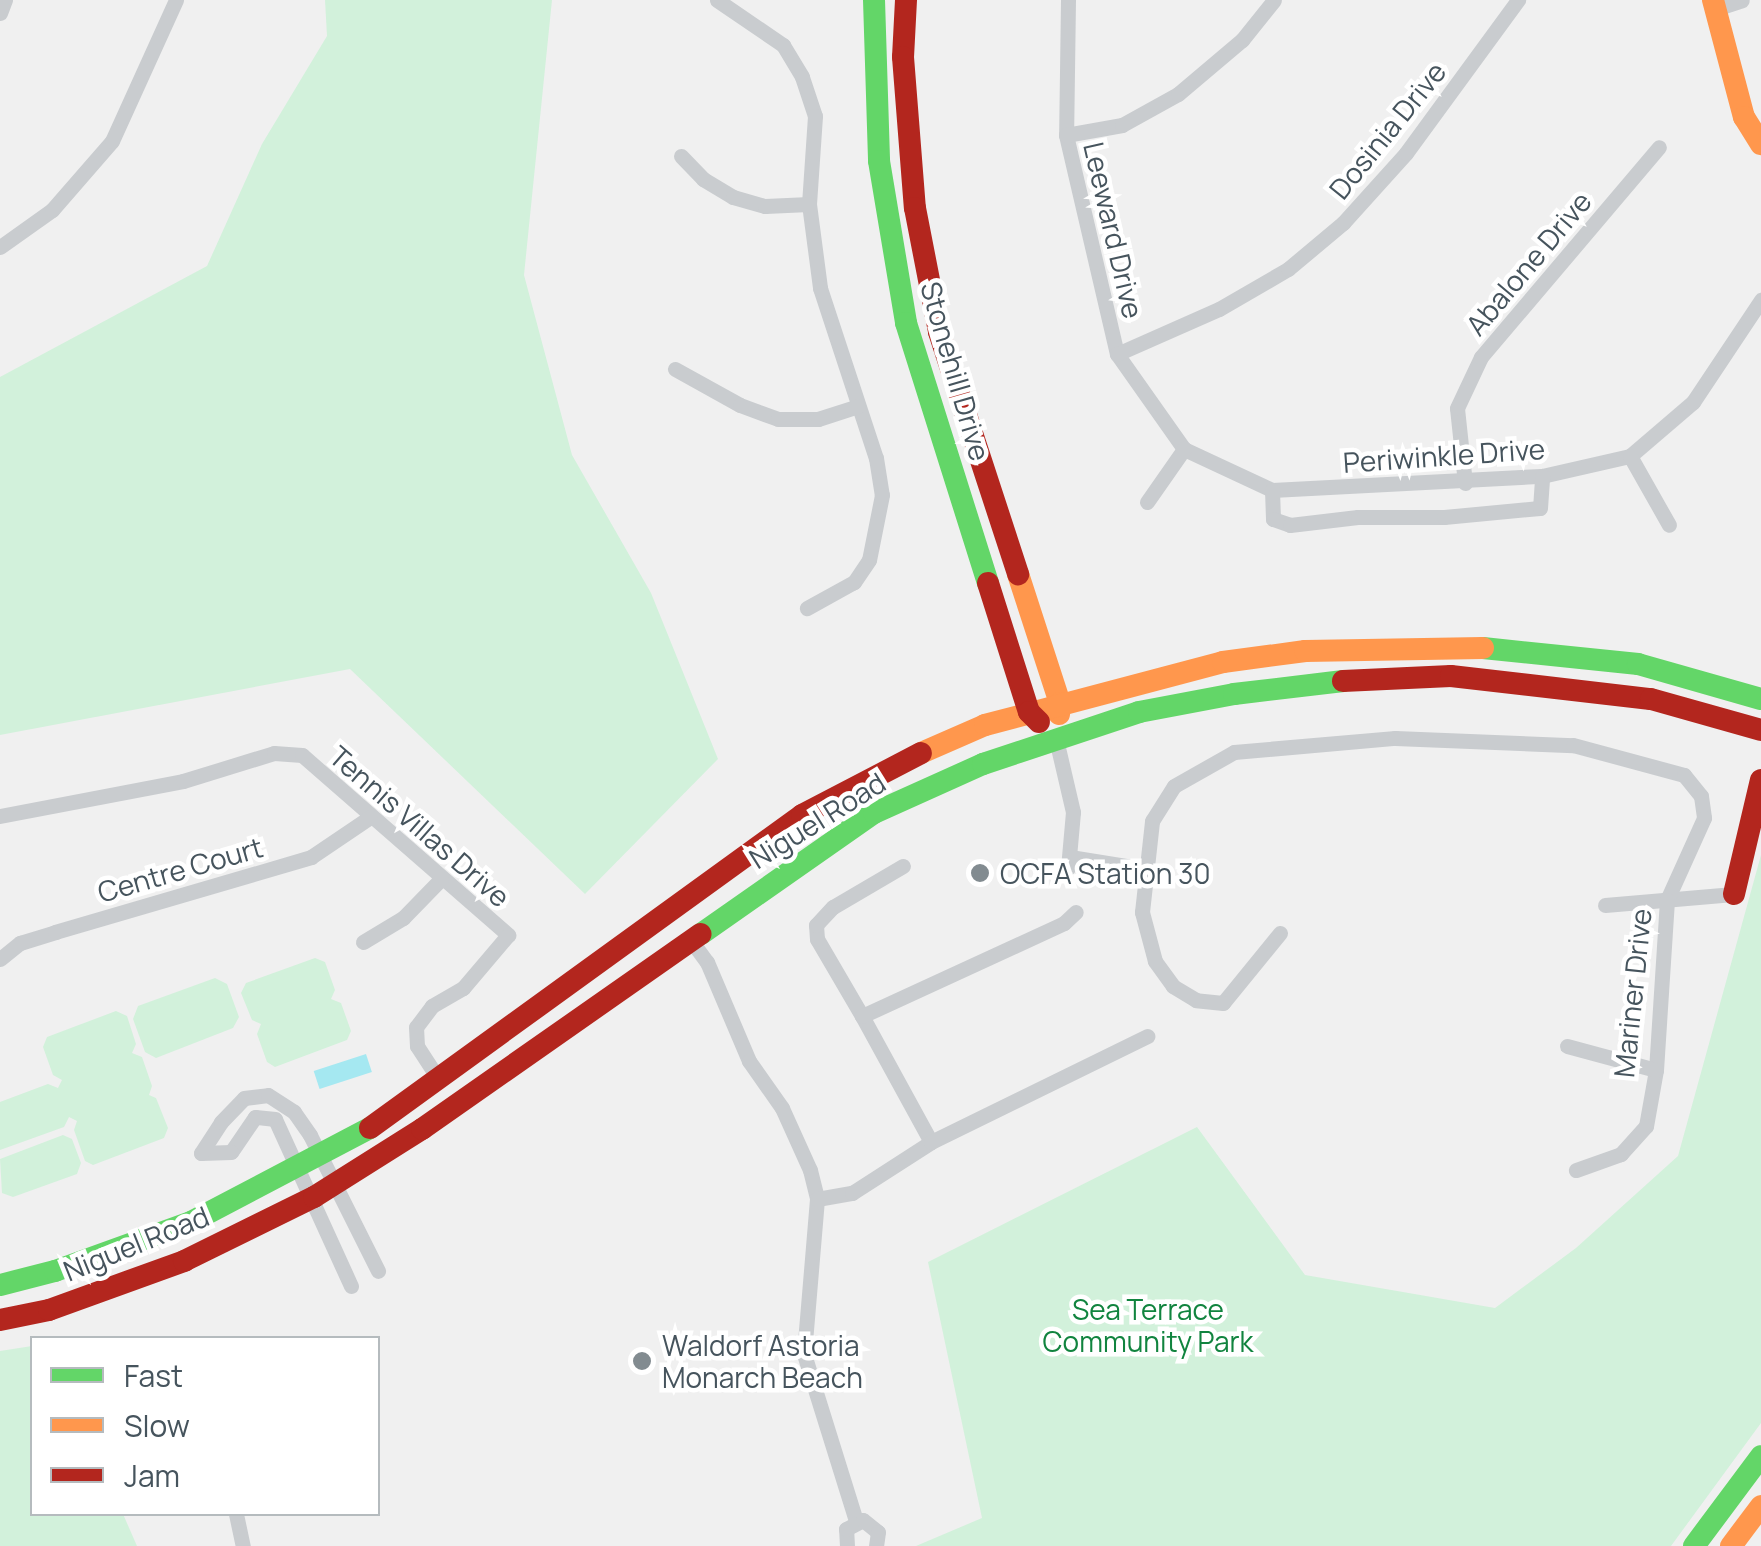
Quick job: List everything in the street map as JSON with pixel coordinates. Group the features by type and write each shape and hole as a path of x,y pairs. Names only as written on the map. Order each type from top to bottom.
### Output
{"main road":[{"name":"Stonehill Drive","path":"874,0 878,160 906,323 1029,712 1056,739"},
{"name":"Stonehill Drive","path":"906,0 903,56 915,208 939,332 1060,703 1056,739"},
{"path":"1714,4 1744,117 1761,144"},
{"name":"Niguel Road","path":"0,1285 55,1271 191,1222 356,1137 802,814 984,725 1222,662 1305,652 1452,647 1538,651 1638,664 1761,699"},
{"name":"Niguel Road","path":"0,1320 48,1310 184,1260 336,1184 437,1119 874,813 983,764 1056,739 1139,712 1234,694 1312,682 1451,676 1651,698 1761,730"},
{"name":"Mariner Drive","path":"1734,894 1761,780"},
{"path":"1694,1546 1761,1456"},
{"path":"1731,1546 1761,1506"}],"street":[{"path":"0,13 6,0"},
{"path":"0,247 52,210 112,141 176,0"},
{"path":"717,0 783,45 802,77 815,116 810,204 820,288 876,458 882,495 869,560 854,582 806,608"},
{"name":"Leeward Drive","path":"1068,0 1066,135 1117,354 1184,449"},
{"path":"1066,135 1122,125 1178,94 1242,40 1274,0"},
{"name":"Dosinia Drive","path":"1117,354 1219,308 1288,269 1343,223 1406,153 1518,0"},
{"path":"1714,4 1742,0"},
{"name":"Abalone Drive","path":"1465,482 1457,408 1480,357 1660,147"},
{"path":"681,156 703,179 733,197 765,206 810,204"},
{"name":"Periwinkle Drive","path":"1184,449 1272,490 1542,476 1630,456 1693,402 1761,300"},
{"path":"675,369 740,405 778,419 818,419 858,406"},
{"path":"1147,502 1184,449"},
{"path":"1630,456 1668,526"},
{"path":"1272,490 1272,519 1290,524 1358,517 1444,517 1540,508 1542,476"},
{"path":"1280,933 1222,1003 1196,1000 1173,986 1155,961 1142,912 1152,821 1174,786 1234,752 1396,738 1573,745 1684,775 1700,796 1704,818 1667,900 1605,904"},
{"name":"Stonehill Drive","path":"1056,739 1073,812 1069,862 1146,869"},
{"name":"Tennis Villas Drive","path":"0,816 183,781 274,753 302,755 508,935 463,988 432,1006 416,1026 417,1046 438,1077"},
{"name":"Centre Court","path":"0,959 20,944 55,932 312,857 370,817"},
{"path":"902,866 833,908 816,925 817,939 932,1142"},
{"path":"363,942 403,918 441,879"},
{"name":"Mariner Drive","path":"1576,1170 1621,1154 1646,1126 1656,1070 1667,900 1734,894"},
{"path":"862,1016 1064,923 1076,912"},
{"path":"690,939 707,962 749,1061 794,1130 818,1198 804,1354 856,1521"},
{"path":"818,1198 852,1193 932,1142 1147,1036"},
{"path":"1567,1046 1656,1070"},
{"path":"351,1286 314,1196 310,1162 294,1112 281,1101 255,1094 235,1104 201,1153 231,1152 248,1124 264,1115 282,1128 310,1162 336,1184 378,1271"},
{"path":"236,1516 243,1546"},
{"path":"847,1546 846,1530 856,1521"},
{"path":"856,1521 875,1526 876,1546"}],"green space":[{"path":"325,0 552,0 524,275 572,455 651,593 718,759 585,894 350,669 0,735 0,377 207,266 262,144 327,36"},
{"name":"Sea Terrace Community Park","path":"1761,855 1761,1423 1671,1546 916,1546 982,1518 928,1262 1197,1127 1305,1275 1495,1308 1576,1248 1678,1156"},
{"path":"315,958 325,962 335,990 331,999 341,1003 351,1031 347,1040 275,1067 267,1062 257,1034 261,1024 252,1020 241,993 246,983"},
{"path":"215,978 227,984 239,1017 233,1028 156,1058 145,1052 133,1019 138,1006"},
{"path":"116,1011 127,1016 136,1044 132,1053 142,1057 152,1086 149,1095 156,1098 168,1128 164,1138 93,1165 85,1161 74,1130 77,1121 69,1117 64,1127 0,1150 0,1102 48,1084 58,1088 62,1080 53,1075 43,1047 47,1037"},
{"path":"63,1135 72,1139 81,1163 77,1174 13,1197 2,1193 0,1159"},
{"path":"30,1346 30,1516 124,1516 137,1546 0,1546 0,1351"}],"water":[{"path":"366,1054 372,1072 320,1089 314,1071"}],"traffic: fast":[{"path":"874,0 879,161 906,323 988,583"},
{"path":"1483,648 1638,664 1761,699"},
{"path":"701,934 874,813 983,764 1139,712 1234,694 1343,681"},
{"path":"0,1285 55,1271 191,1222 370,1128"},
{"path":"1694,1546 1761,1456"}],"traffic: slow":[{"path":"1713,0 1744,117 1761,144"},
{"path":"1018,574 1060,703 1059,714"},
{"path":"921,753 985,725 1223,662 1305,651 1483,648"},
{"path":"1731,1546 1761,1506"}],"traffic: jam":[{"path":"906,0 903,57 915,208 939,332 1018,574"},
{"path":"988,583 1029,712 1039,722"},
{"path":"1343,681 1451,676 1651,699 1761,730"},
{"path":"370,1128 802,815 921,753"},
{"path":"1734,894 1761,780"},
{"path":"0,1320 49,1310 184,1261 314,1197 422,1129 701,934"}],"place":[{"name":"OCFA Station 30","path":"980,873"},
{"name":"Waldorf Astoria Monarch Beach","path":"642,1361"}]}
